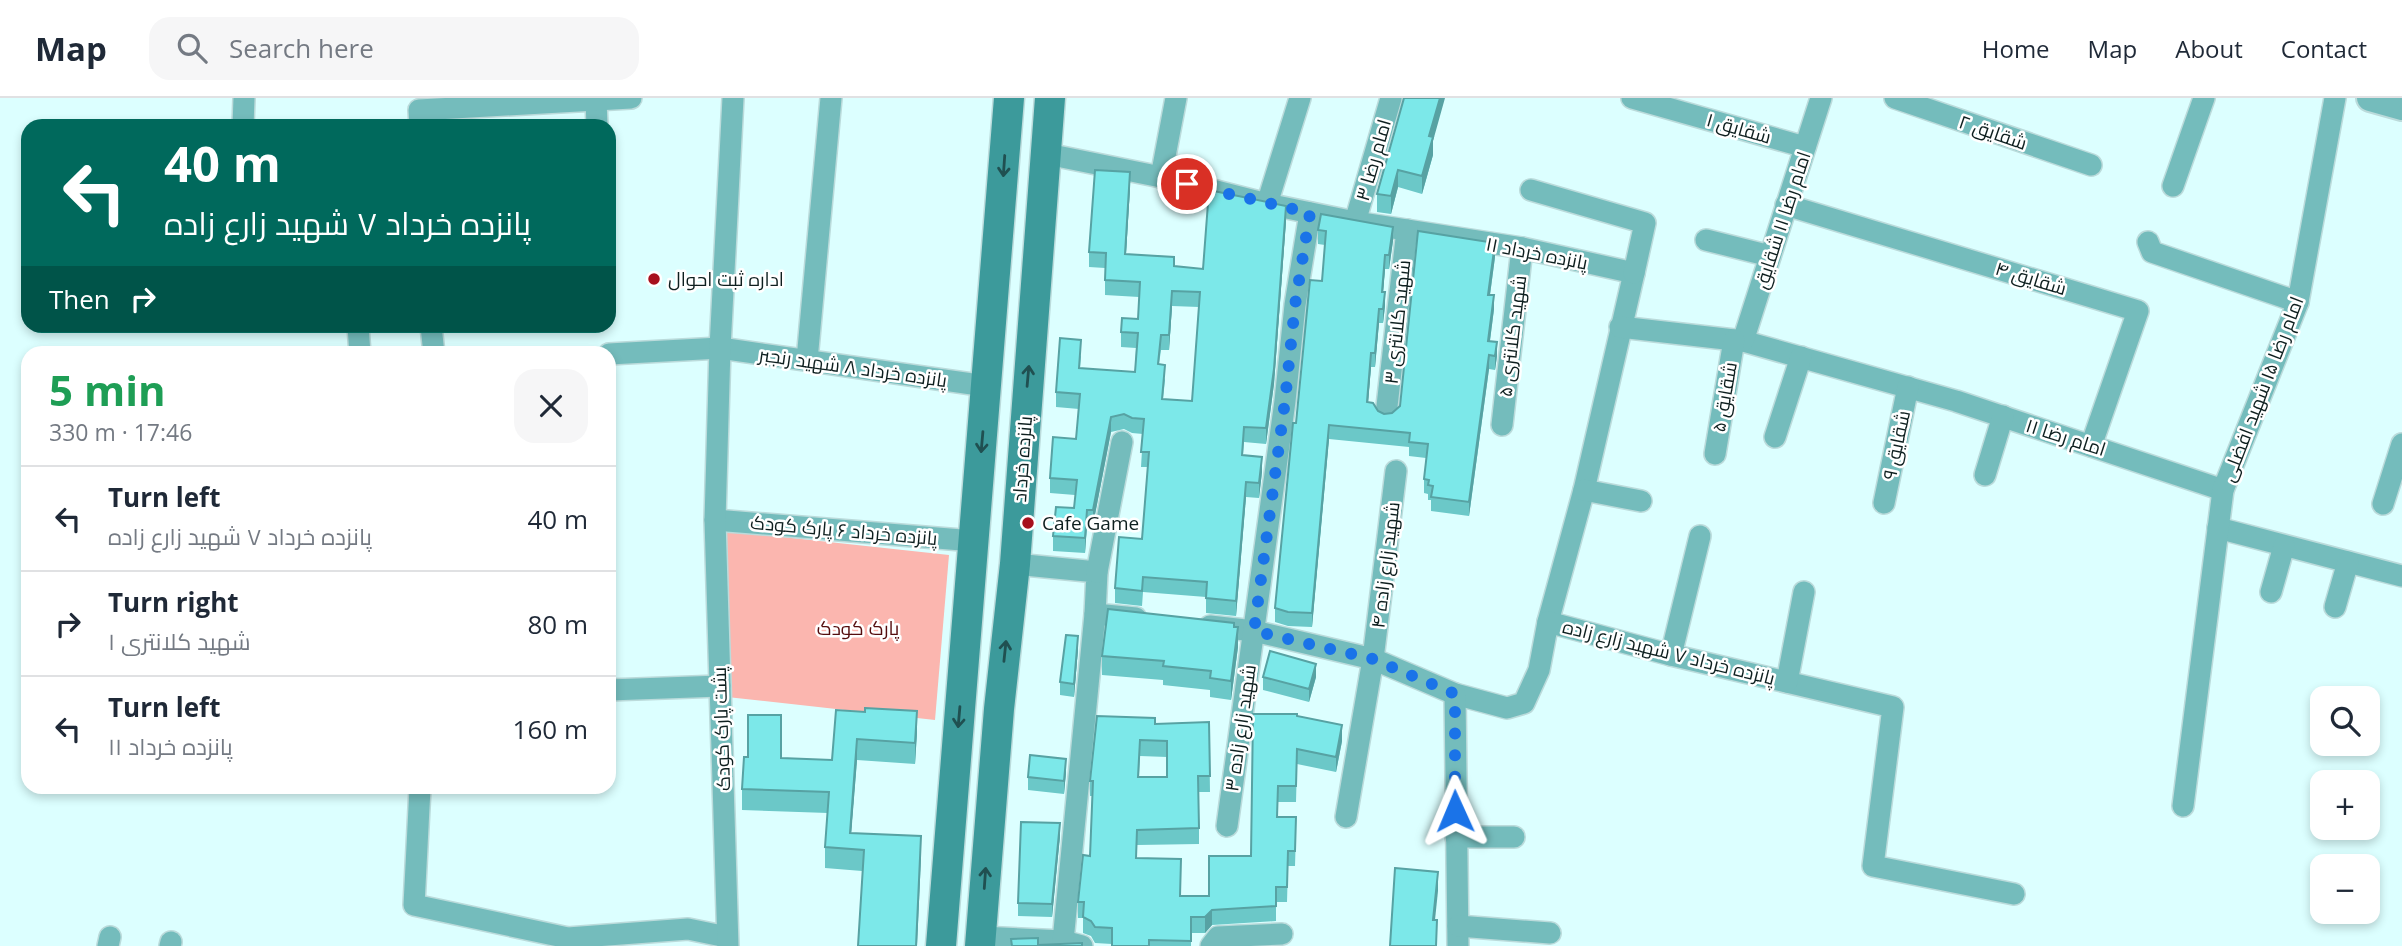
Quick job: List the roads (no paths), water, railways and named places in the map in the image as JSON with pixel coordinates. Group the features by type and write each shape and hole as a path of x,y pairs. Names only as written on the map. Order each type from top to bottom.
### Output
{"main road":[{"path":"941,946 1009,98"},
{"name":"پانزده خرداد","path":"981,942 999,709 1015,564 1050,98"}],"street":[{"path":"243,119 244,98"},
{"path":"420,119 419,110 631,98"},
{"name":"پشت پارک کودک","path":"728,942 715,520 720,348 733,98"},
{"path":"807,360 831,98"},
{"path":"1161,177 1177,98"},
{"path":"1267,204 1300,98"},
{"name":"امام رضا ۳","path":"1355,222 1391,98"},
{"name":"شقایق ۱","path":"1632,98 1805,147"},
{"name":"امام رضا ۱۱ شقایق","path":"1738,341 1770,256 1821,98"},
{"name":"شقایق ۲","path":"1895,98 2091,165"},
{"path":"2173,186 2204,98"},
{"name":"امام رضا ۱۵ شهید افضلی","path":"2183,806 2223,490 2298,302 2335,98"},
{"path":"2370,98 2402,107"},
{"path":"596,100 597,119"},
{"name":"پانزده خرداد ۱۱","path":"1047,154 1161,177 1310,213 1522,248 1634,272"},
{"path":"1531,190 1645,223 1584,490 1548,622"},
{"name":"شقایق ۴","path":"1786,205 2138,311 2091,446"},
{"name":"شهید زارع زاده ۳","path":"1227,826 1285,401 1295,305 1310,213"},
{"name":"شهید کلانتری ۳","path":"1386,415 1407,230"},
{"path":"1706,240 1770,256"},
{"path":"2148,242 2152,253 2298,302"},
{"name":"شهید کلانتری ۵","path":"1502,425 1522,248"},
{"path":"1620,327 1738,341 1908,387"},
{"name":"شقایق ۵","path":"1715,454 1738,341"},
{"name":"پانزده خرداد ۸ شهید رنجبر","path":"616,354 720,348 986,386"},
{"path":"1775,438 1801,358"},
{"name":"امام رضا ۱۱","path":"1908,387 2223,490"},
{"name":"شقایق ۹","path":"1884,503 1908,387"},
{"path":"1985,475 2003,416"},
{"path":"981,942 1073,943 1097,572 1122,442"},
{"path":"2384,504 2402,444"},
{"name":"شهید زارع زاده ۴","path":"1346,817 1373,659 1396,471"},
{"path":"1584,490 1641,501"},
{"name":"پانزده خرداد ۶ پارک کودک","path":"715,520 974,541"},
{"path":"2218,528 2402,576"},
{"path":"1671,655 1700,536"},
{"path":"2271,592 2284,546"},
{"path":"2335,607 2348,562"},
{"path":"1015,564 1097,572"},
{"path":"1787,682 1804,592"},
{"path":"1095,614 1161,621"},
{"name":"پانزده خرداد ۷ شهید زارع زاده","path":"1188,624 1254,631 1373,659 1455,694 1507,708 1524,703 1538,670 1548,622 1671,655 1893,707 1873,866 2014,894"},
{"path":"616,690 720,686"},
{"path":"1455,694 1458,936 1550,933"},
{"path":"420,794 414,905 568,938 688,929 728,942"},
{"path":"1456,836 1514,837"},
{"path":"1211,946 1218,937 1282,934"}],"place":[{"name":"اداره ثبت احوال","path":"654,279"},
{"name":"Cafe Game","path":"1028,523"}],"park label":[{"name":"پارک کودک","path":"858,628"}]}
